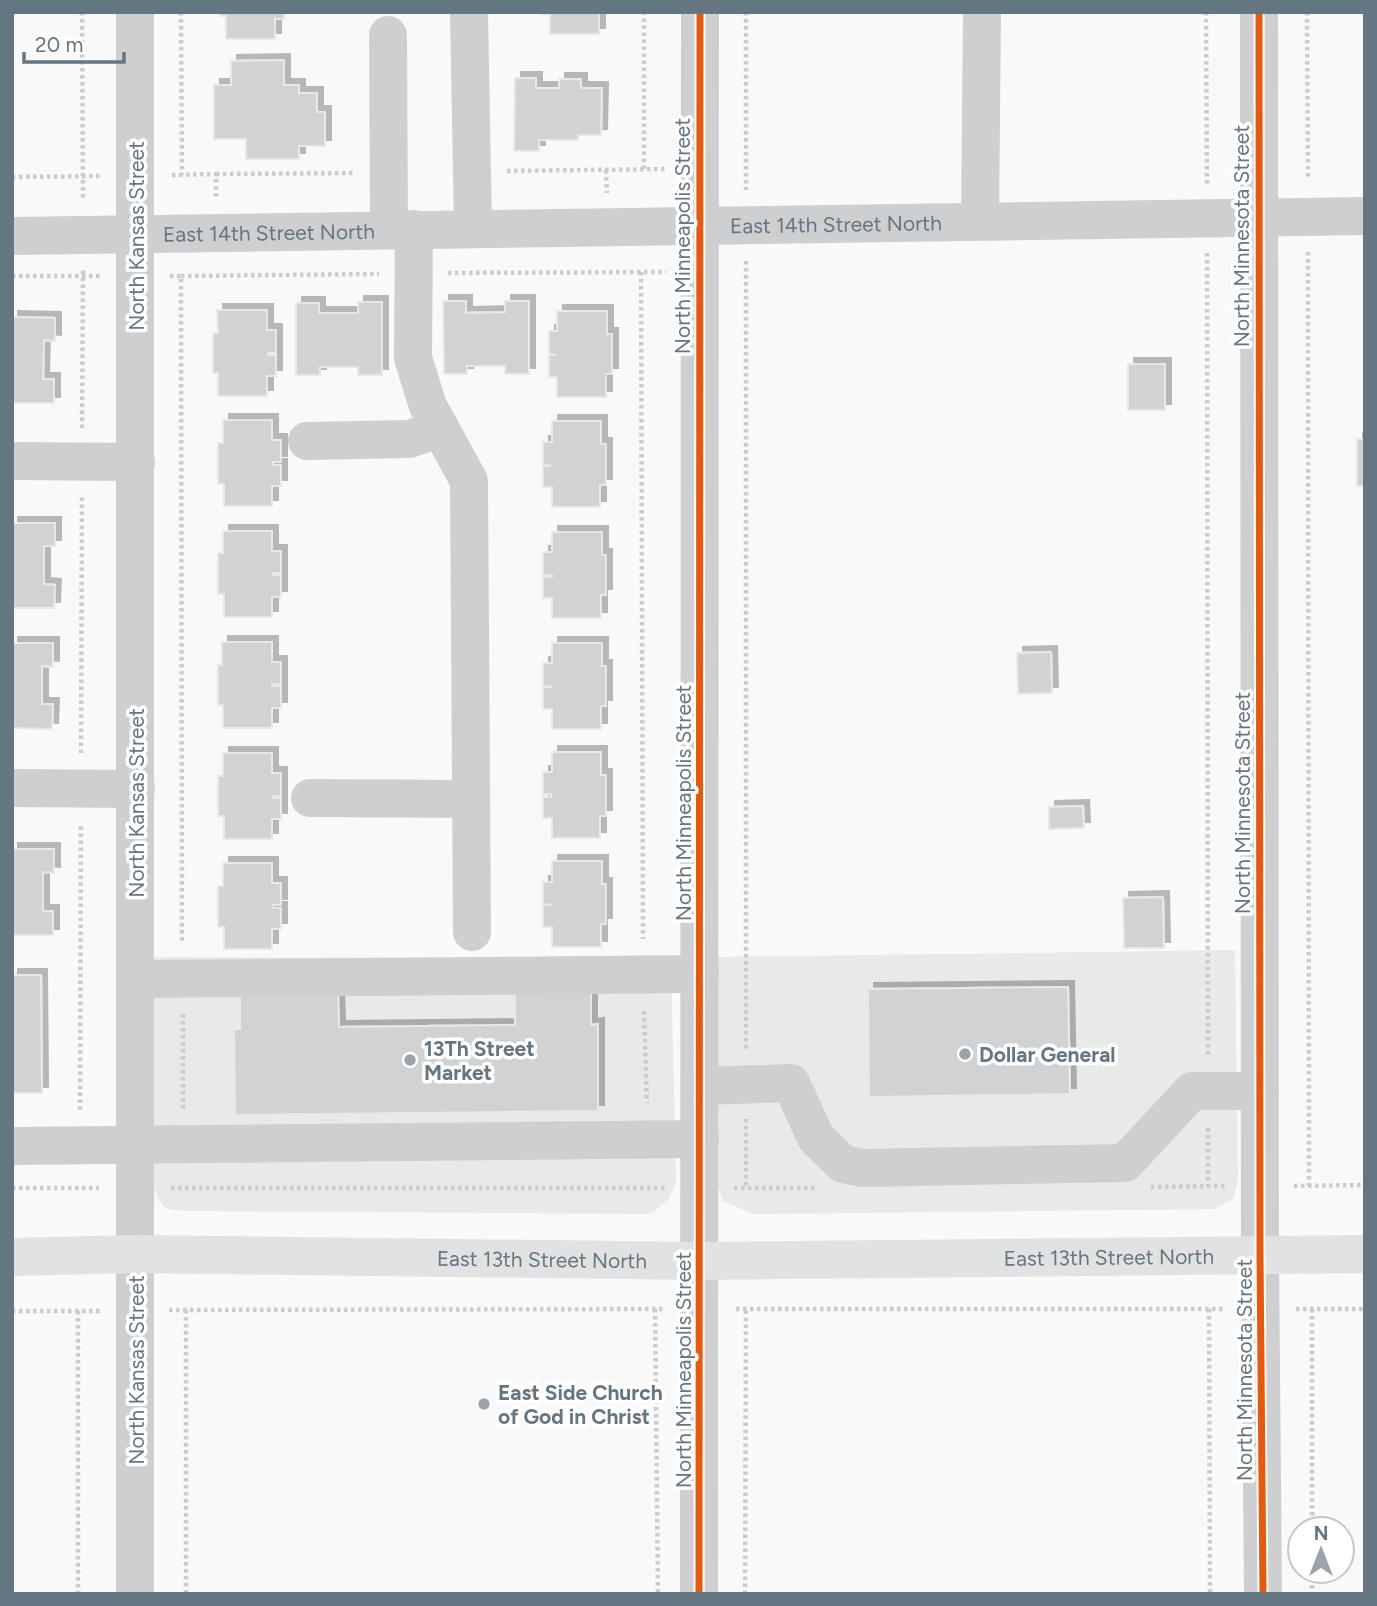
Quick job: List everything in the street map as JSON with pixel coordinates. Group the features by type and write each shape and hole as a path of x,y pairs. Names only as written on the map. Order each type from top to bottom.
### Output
{"main road":[{"name":"East 13th Street North","path":"12,1256 136,1254 701,1261 1365,1254"}],"street":[{"name":"North Kansas Street","path":"135,12 135,1594"},
{"path":"469,12 473,228"},
{"name":"North Minneapolis Street","path":"699,12 699,1594"},
{"path":"980,222 982,12"},
{"name":"North Minnesota Street","path":"1259,12 1263,1594"},
{"path":"388,35 401,230 414,274 413,358 428,406 469,481 472,932"},
{"name":"East 14th Street North","path":"12,236 1365,216"},
{"path":"307,441 410,439 440,428"},
{"path":"12,461 136,462"},
{"path":"12,788 136,789"},
{"path":"310,798 471,799"},
{"path":"136,979 700,974"},
{"path":"700,1086 791,1083 816,1138 843,1164 862,1167 1125,1163 1192,1091 1260,1091"},
{"path":"12,1146 700,1139"}],"path":[{"path":"80,1188 82,12"},
{"path":"181,12 182,175"},
{"path":"644,12 644,169"},
{"path":"746,12 746,1188"},
{"path":"1206,12 1208,1186"},
{"path":"1307,12 1310,1186"},
{"path":"181,276 746,271"},
{"path":"641,272 643,974 649,1188"},
{"path":"655,1309 658,1594"},
{"path":"745,1594 746,1309"},
{"path":"1209,1309 1210,1594"},
{"path":"1312,1309 1312,1515"},
{"path":"186,1310 186,1594"},
{"path":"78,1311 78,1594"}],"shaded area":[{"path":"1235,950 1238,1179 1233,1199 1214,1209 753,1214 723,1201 718,1187 717,957"},
{"path":"152,957 671,958 676,1183 668,1200 651,1214 166,1209 157,1196 152,1181"}],"building":[{"path":"220,12 284,12 284,19 275,19 275,39 226,39 226,16 220,16"},
{"path":"541,12 599,12 599,34 550,34 550,14"},
{"path":"284,60 284,85 299,85 299,93 317,93 317,112 325,112 325,146 299,146 299,159 246,159 246,139 214,139 214,85 231,85 231,61"},
{"path":"515,78 536,78 536,88 559,88 559,79 581,79 581,88 602,88 601,135 578,135 578,140 539,140 539,151 514,151"},
{"path":"443,301 466,301 466,313 505,312 505,301 529,301 529,374 505,374 505,366 467,366 467,374 444,374"},
{"path":"358,302 382,302 382,375 358,375 358,367 320,367 320,375 296,375 296,303 319,303 319,313 358,313"},
{"path":"217,310 267,310 267,330 276,330 276,353 268,355 276,355 276,376 267,376 267,396 218,396 218,373 213,373 213,333 218,333"},
{"path":"557,311 607,311 607,334 612,334 612,374 606,374 606,397 557,397 557,377 549,377 549,355 557,355 549,354 549,331 557,331"},
{"path":"12,317 55,318 55,341 44,340 43,379 54,379 54,403 12,403"},
{"path":"1128,364 1165,364 1165,410 1128,410"},
{"path":"223,420 272,420 272,440 281,440 281,462 273,462 273,465 281,465 281,486 272,486 272,506 224,506 224,484 218,484 218,443 223,443"},
{"path":"552,421 601,421 601,444 606,444 606,485 600,485 600,507 552,507 552,487 543,487 543,466 551,466 543,464 543,442 552,442"},
{"path":"1357,439 1365,439 1365,486 1357,486"},
{"path":"12,523 55,523 55,546 44,546 44,584 55,585 54,608 12,608"},
{"path":"223,531 272,531 272,551 281,551 281,573 273,575 281,575 281,597 272,597 272,617 224,617 224,594 218,594 218,553 223,553"},
{"path":"552,532 602,532 602,555 606,555 606,595 601,595 601,618 552,618 552,598 543,598 543,577 552,575 543,575 543,552 552,552"},
{"path":"222,642 272,642 272,662 281,662 281,684 272,686 281,686 281,708 272,708 272,728 223,728 223,705 218,705 218,665 222,665"},
{"path":"12,643 53,643 53,667 42,666 42,704 53,704 52,729 12,728"},
{"path":"552,643 602,643 602,666 606,666 606,706 601,706 601,729 552,729 552,709 543,709 543,687 552,687 543,686 543,663 552,663"},
{"path":"1051,652 1052,693 1018,694 1017,653"},
{"path":"552,752 601,752 601,775 606,775 606,816 600,816 600,838 552,838 552,818 543,818 543,797 551,797 551,794 543,794 543,772 552,772"},
{"path":"223,753 272,753 272,773 281,773 281,796 273,798 281,798 281,819 272,819 272,839 224,839 224,816 218,816 218,776 223,776"},
{"path":"1083,806 1084,828 1049,829 1049,807"},
{"path":"12,849 54,849 54,873 43,872 43,911 53,911 53,935 12,935"},
{"path":"552,861 602,861 602,884 606,884 606,924 601,924 601,947 552,947 552,927 543,927 543,905 552,905 543,904 543,882 552,882"},
{"path":"223,863 272,863 272,883 281,883 281,905 273,905 273,908 281,908 281,929 272,929 272,949 224,949 224,927 218,927 218,886 223,886"},
{"path":"1163,897 1164,948 1124,948 1123,898"},
{"path":"12,975 41,975 42,1093 12,1093"},
{"path":"1068,987 1070,1094 869,1097 868,989"},
{"path":"591,992 591,1025 598,1024 598,1111 235,1115 234,1029 240,1029 240,995 338,994 339,1027 515,1025 515,993"}],"cycle path":[{"path":"699,1594 700,12"},
{"path":"1259,12 1260,1256 1263,1594"}],"place":[{"name":"Dollar General","path":"965,1054"},
{"name":"13Th Street Market","path":"410,1060"},
{"name":"East Side Church of God in Christ","path":"484,1404"}]}
